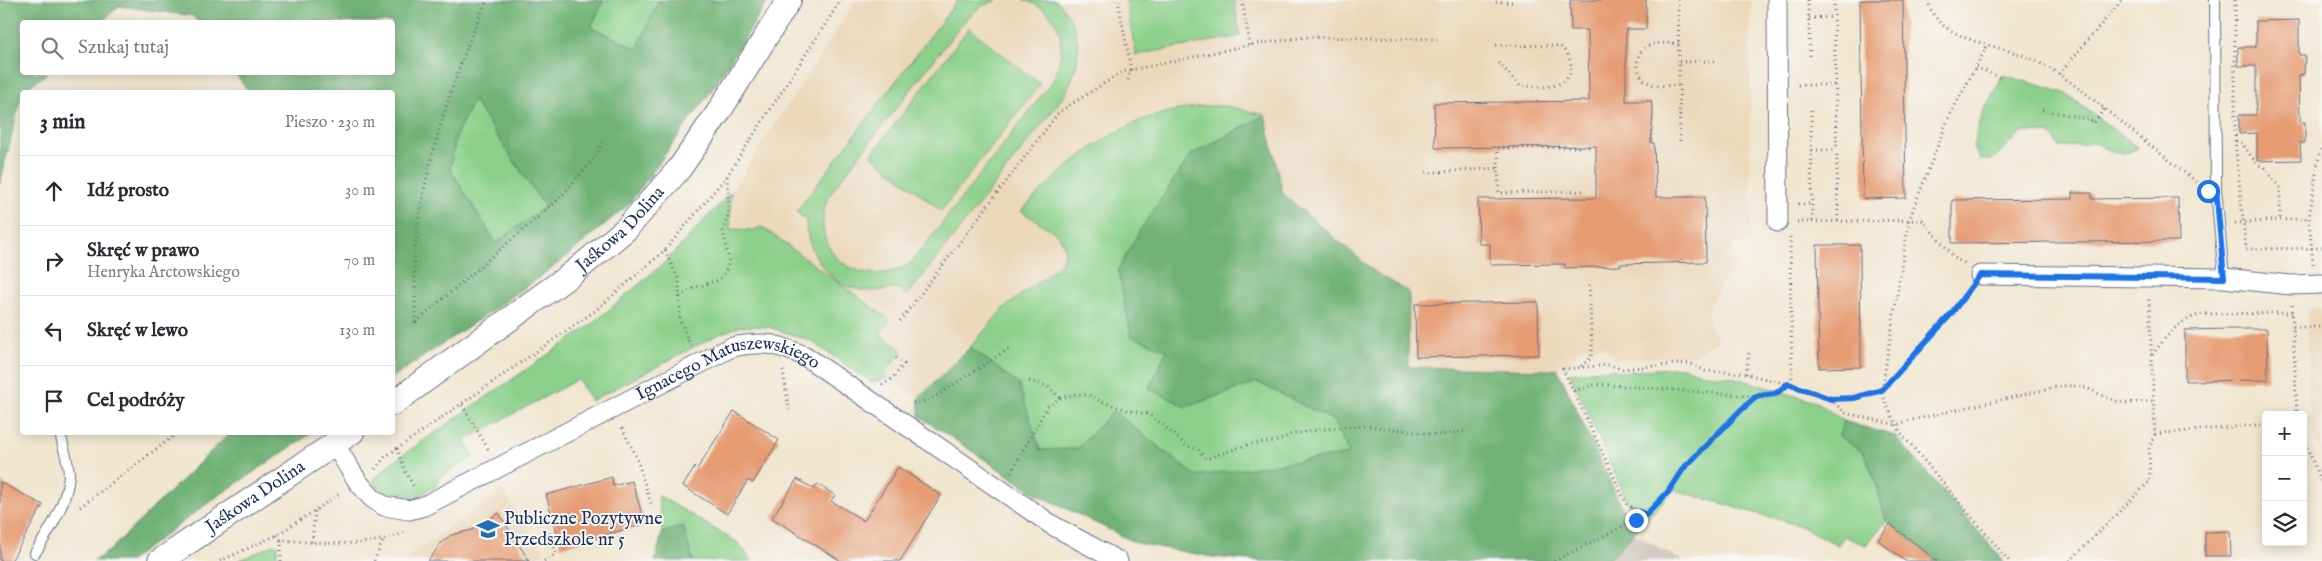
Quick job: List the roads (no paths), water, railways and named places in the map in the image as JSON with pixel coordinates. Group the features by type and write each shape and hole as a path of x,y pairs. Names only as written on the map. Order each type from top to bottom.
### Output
{"street":[{"name":"Jaśkowa Dolina","path":"395,402 573,273 626,229 679,168 718,114 789,0"},
{"path":"1777,0 1777,84 1784,222"},
{"path":"1980,275 2224,278 2291,285 2318,284"},
{"name":"Ignacego Matuszewskiego","path":"343,439 358,482 372,498 384,506 398,510 424,506 732,348 756,343 778,345 805,356 1052,525 1118,561"},
{"name":"Jaśkowa Dolina","path":"160,561 343,439"}],"lane":[{"path":"2215,0 2216,188 2224,278"},
{"path":"35,554 51,528 63,500 69,474 61,435"}],"place":[{"name":"Publiczne Pozytywne Przedszkole nr 5","path":"488,529"}]}
